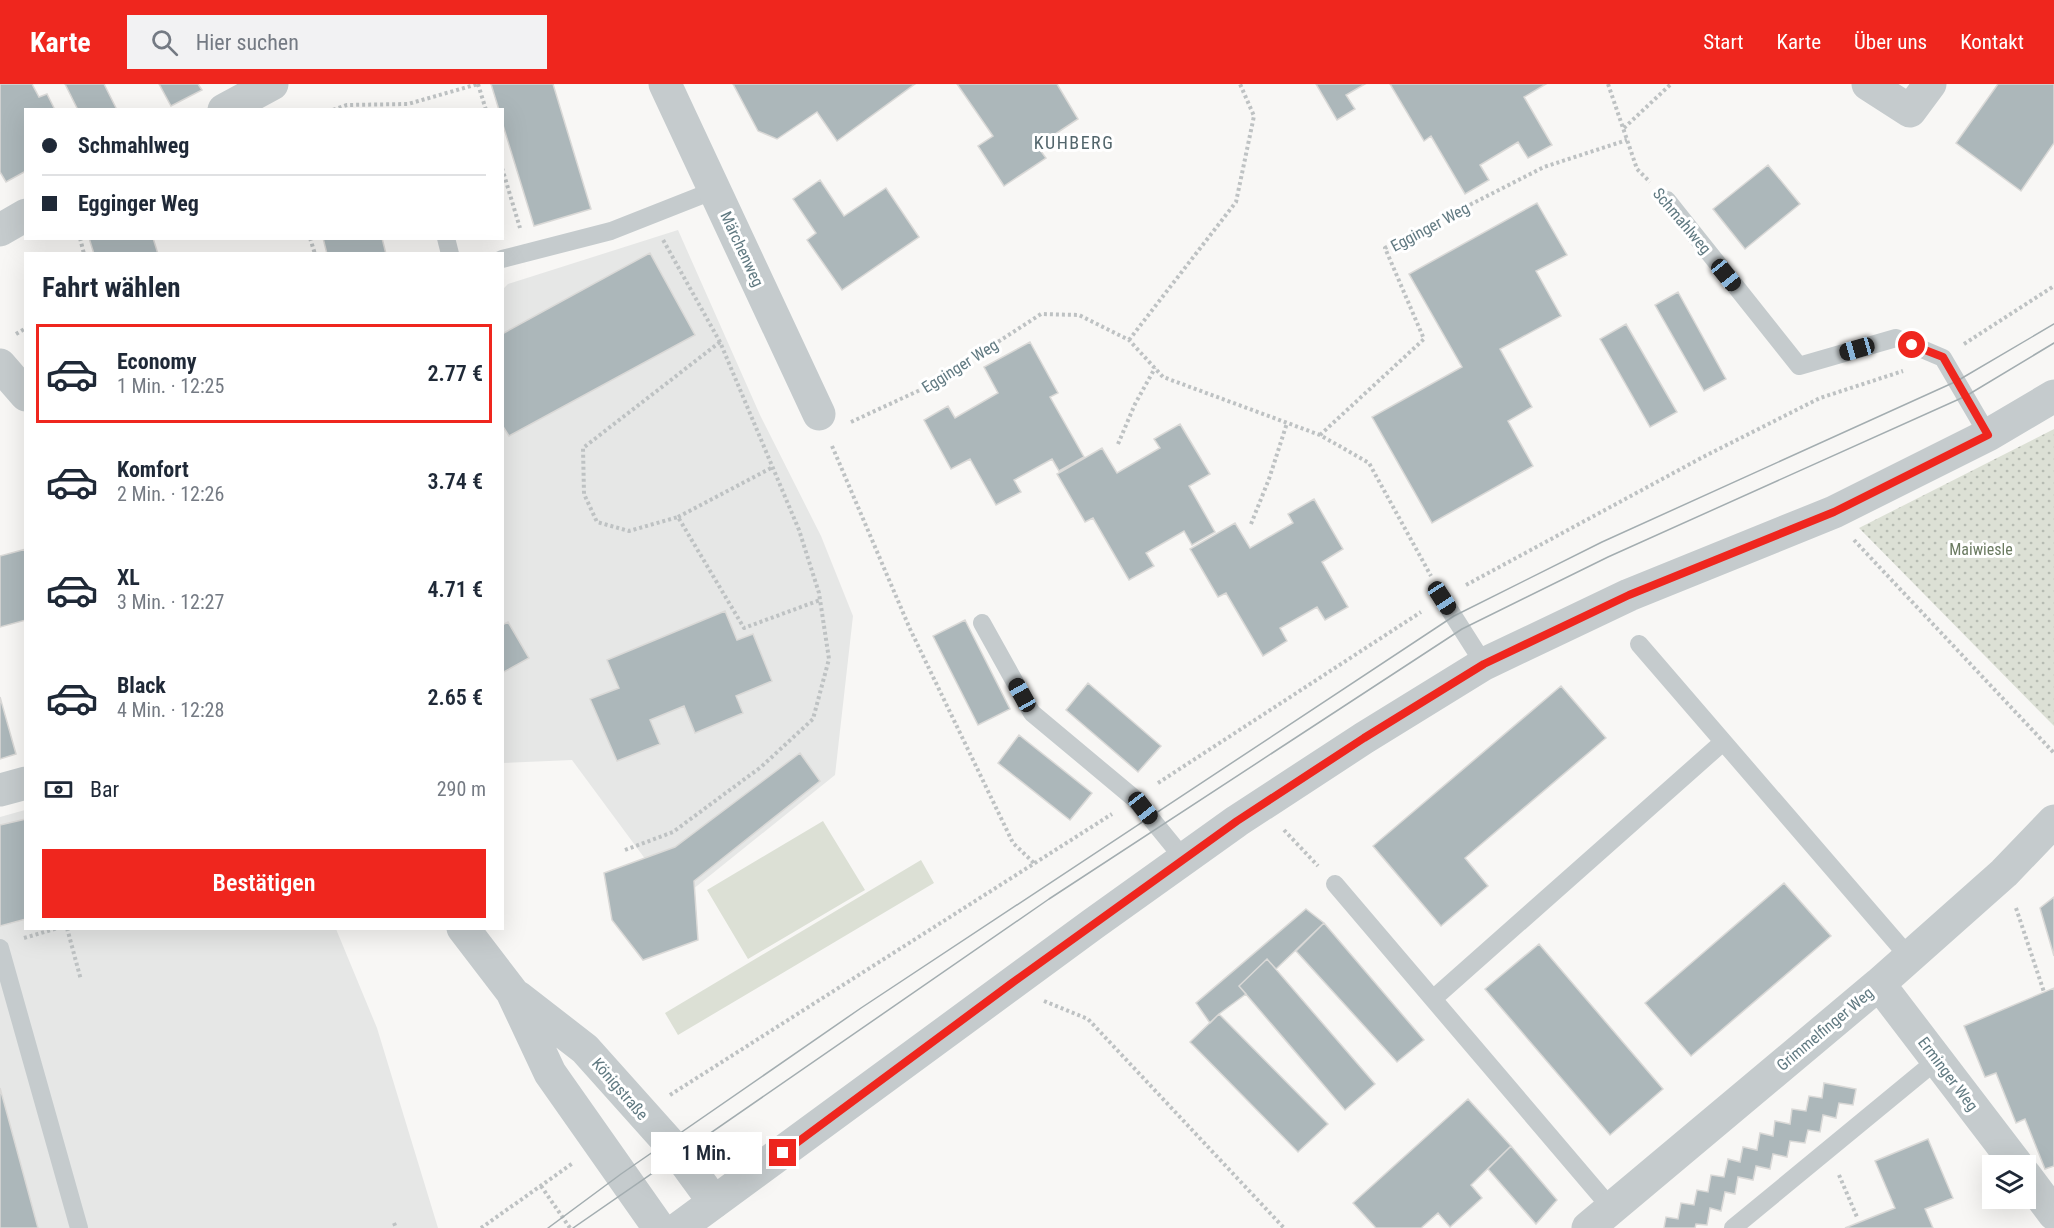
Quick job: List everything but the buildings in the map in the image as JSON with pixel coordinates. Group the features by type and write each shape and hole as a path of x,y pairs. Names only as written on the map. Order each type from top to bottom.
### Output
{"street":[{"path":"228,108 272,84"},
{"name":"Märchenweg","path":"665,84 819,414"},
{"path":"1868,84 1910,111 1930,84"},
{"path":"0,230 24,216"},
{"path":"0,365 24,393"},
{"path":"679,1228 1184,859 1364,738 1484,664 1629,595 1834,512 1988,435 2054,396"},
{"path":"0,790 24,784"},
{"name":"Grimmelfinger Weg","path":"1599,1218 1879,984 2004,873 2054,821"},
{"name":"Königstraße","path":"465,930 512,992 550,1073 659,1228"},
{"name":"Erminger Weg","path":"1879,984 2010,1155"},
{"name":"Königstraße","path":"512,992 585,1049 679,1154 714,1202"},
{"path":"2036,1190 2054,1214"}],"lane":[{"path":"504,259 611,231 715,190"},
{"name":"Schmahlweg","path":"1667,200 1799,366 1896,338 1943,357"},
{"path":"1943,357 1988,435"},
{"path":"1442,598 1484,664"},
{"path":"982,623 1032,712 1136,799 1184,859"},
{"path":"1639,644 1909,957"},
{"path":"1432,999 1723,742"},
{"path":"1335,884 1432,999 1599,1218"},
{"path":"0,948 79,1228"},
{"path":"1733,1228 1938,1059"}],"path":[{"path":"339,108 347,105 409,107 478,84 485,108"},
{"path":"1129,340 1236,202 1254,116 1240,84"},
{"name":"Schmahlweg","path":"1608,84 1637,168 1667,200"},
{"path":"1624,128 1671,84"},
{"name":"Egginger Weg","path":"1320,435 1424,339 1385,248 1544,167 1628,140"},
{"path":"504,175 527,253"},
{"path":"625,850 673,832 761,767 813,719 829,659 820,600 799,531 720,342 660,233 662,211"},
{"path":"641,1113 1035,864 1442,598 1820,398 1943,357 2054,286"},
{"name":"Egginger Weg","path":"855,420 933,384 1041,314 1079,315 1129,340 1163,377 1320,435 1369,463 1442,598"},
{"path":"720,342 583,448 584,494 597,522 628,531 678,517 773,466"},
{"path":"1118,444 1135,404 1155,368"},
{"path":"819,414 926,662 1013,843 1035,864"},
{"path":"1251,524 1269,479 1287,423"},
{"path":"678,517 744,628 820,600"},
{"path":"1851,537 2054,753"},
{"path":"1262,805 1335,884"},
{"path":"2004,873 2044,992"},
{"path":"23,938 51,930"},
{"path":"68,930 81,980"},
{"path":"1012,983 1051,1005 1088,1019 1284,1228"},
{"path":"481,1228 600,1143"},
{"path":"1828,1149 1857,1217"},
{"path":"541,1186 570,1228"}],"shaded area":[{"path":"678,230 760,415 821,536 853,616 835,775 677,902 572,760 504,763 504,288 508,284"},
{"path":"24,810 24,930 336,930 377,1028 438,1228 0,1228 0,817"}],"green space":[{"name":"Maiwiesle","path":"2054,429 2054,726 1859,528"},
{"path":"823,821 865,890 748,959 707,890"},
{"path":"921,860 934,883 678,1035 665,1013"}],"tram line":[{"path":"548,1228 621,1174 861,1008 1454,616 1602,542 1957,381 2054,324"},
{"path":"573,1228 1049,899 1462,629 1608,557 1966,396 2054,343"}],"district":[{"name":"KUHBERG","path":"1074,142"}],"route":[{"path":"783,1153 1012,983 1237,821 1364,738 1484,664 1629,595 1834,512 1988,435 1943,357 1912,345"}]}
